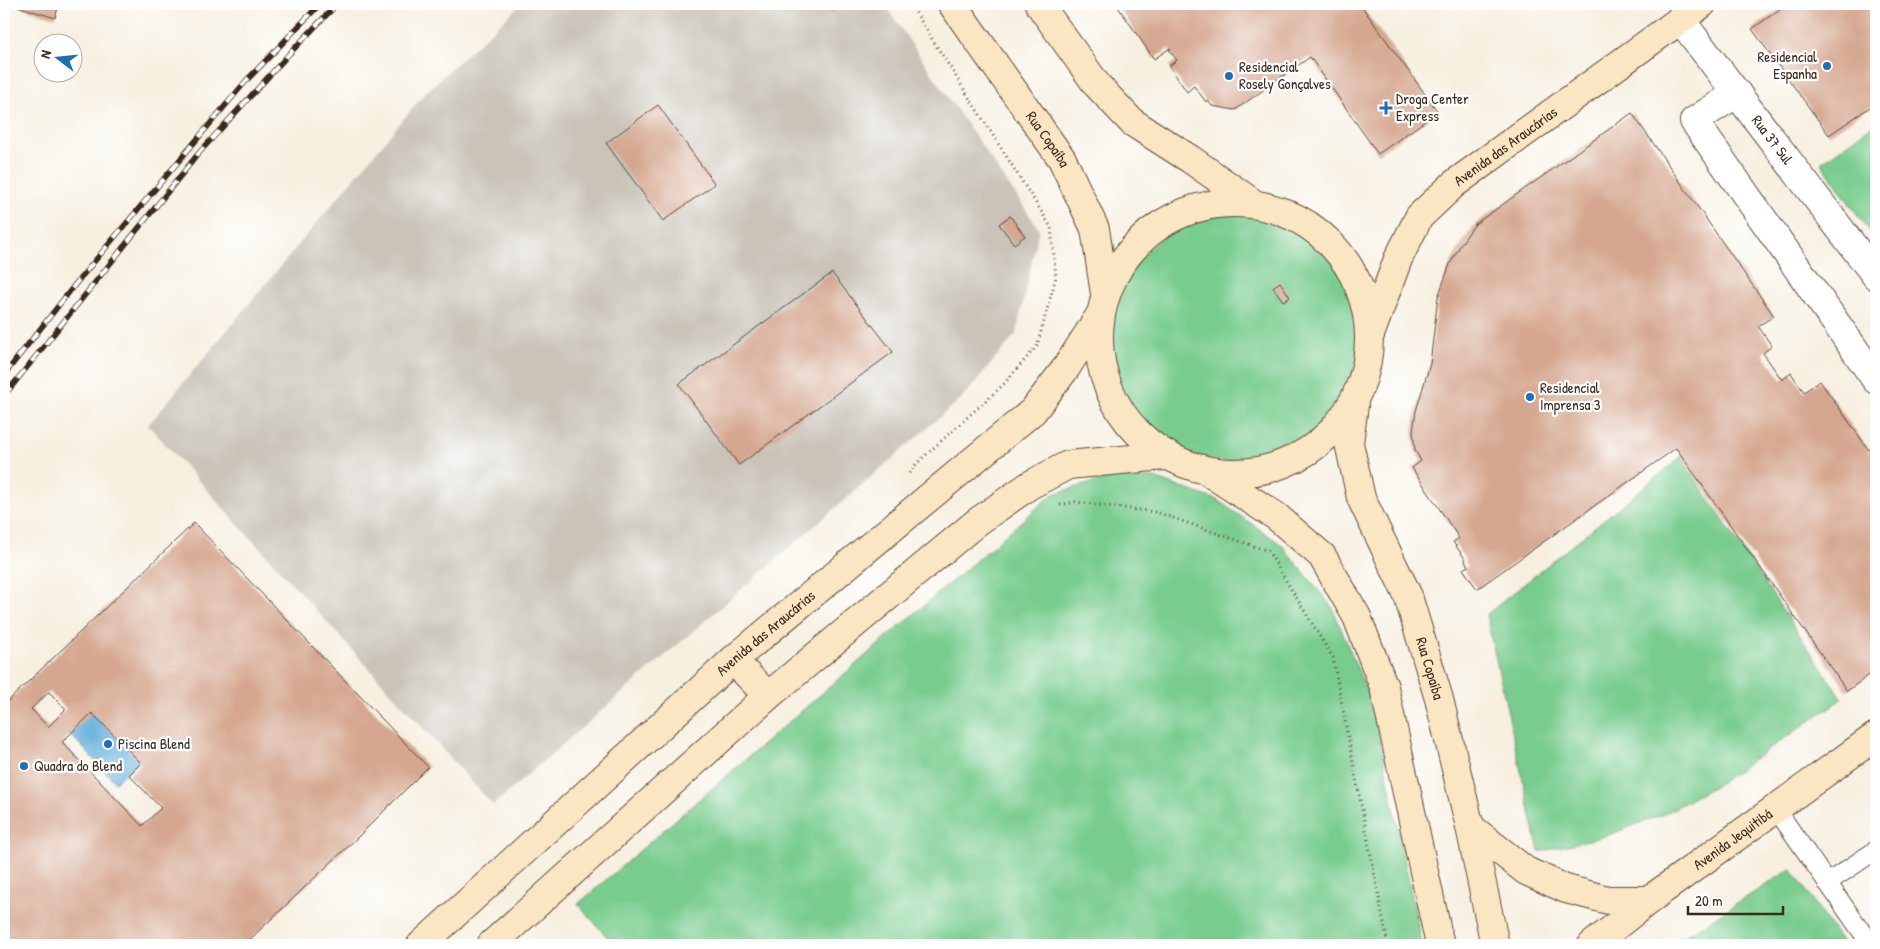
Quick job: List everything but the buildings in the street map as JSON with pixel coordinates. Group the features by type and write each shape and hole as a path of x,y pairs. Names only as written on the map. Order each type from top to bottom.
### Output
{"main road":[{"name":"Rua Copaíba","path":"952,4 1062,160 1095,229 1103,305 1099,356 1111,396 1133,430 1164,456"},
{"path":"491,945 768,696 977,522 1030,484 1068,465 1164,456 1186,466 1210,473 1245,474 1278,467 1309,451 1335,428 1354,400 1366,369 1370,337 1361,289 1336,248 1299,218 1253,203 1190,159 1132,122 1097,85 1039,4"},
{"name":"Avenida das Araucárias","path":"1370,337 1398,259 1419,217 1454,184 1684,9"},
{"name":"Avenida das Araucárias","path":"421,945 734,660 1033,411 1066,368 1103,305 1128,253 1163,222 1207,205 1253,203"},
{"name":"Rua Copaíba","path":"1354,400 1349,443 1361,498 1408,596 1440,699 1495,945"},
{"path":"1210,473 1277,517 1322,556 1357,617 1384,687 1440,945"},
{"path":"734,660 768,696"},
{"name":"Avenida Jequitibá","path":"1592,945 1650,900 1876,736"},
{"path":"1470,827 1526,871 1566,890 1608,900 1650,900"}],"street":[{"name":"Rua 37 Sul","path":"1684,9 1738,93 1876,276"},
{"path":"1738,93 1694,121 1876,380"}],"lane":[{"path":"1776,809 1871,945"},
{"path":"1827,883 1876,850"}],"path":[{"path":"904,478 917,463 1003,385 1037,346 1056,277 1051,227 910,4"},
{"path":"1058,506 1075,502 1156,512 1268,551 1333,658 1388,945"}],"shaded area":[{"path":"521,4 884,4 1039,229 1016,334 963,397 493,805 148,425 427,91"}],"green space":[{"path":"1876,123 1876,241 1821,163"},
{"path":"1223,214 1247,214 1271,219 1294,228 1323,250 1345,279 1350,290 1357,314 1359,338 1357,362 1350,386 1345,397 1323,426 1294,448 1283,453 1247,462 1223,462 1199,457 1176,448 1156,434 1139,417 1125,397 1116,374 1111,350 1111,326 1116,302 1125,279 1139,259 1156,242 1176,228 1199,219"},
{"path":"1681,457 1842,699 1718,784 1664,814 1606,836 1539,852 1486,615"},
{"path":"1112,477 1154,478 1217,500 1281,544 1332,607 1373,706 1422,945 614,945 578,904 1053,494"},
{"path":"1791,869 1844,945 1671,945"}],"water":[{"name":"Piscina Blend","path":"99,704 146,755 115,782 69,733"}],"railway":[{"path":"4,375 77,282 246,81 320,4"},
{"path":"4,396 198,154 337,4"}],"place":[{"name":"Residencial Espanha","path":"1827,66"},
{"name":"Residencial Rosely Gonçalves","path":"1229,76"},
{"name":"Droga Center Express","path":"1386,108"},
{"name":"Residencial Imprensa 3","path":"1530,397"},
{"name":"Piscina Blend","path":"108,744"},
{"name":"Quadra do Blend","path":"24,766"}]}
